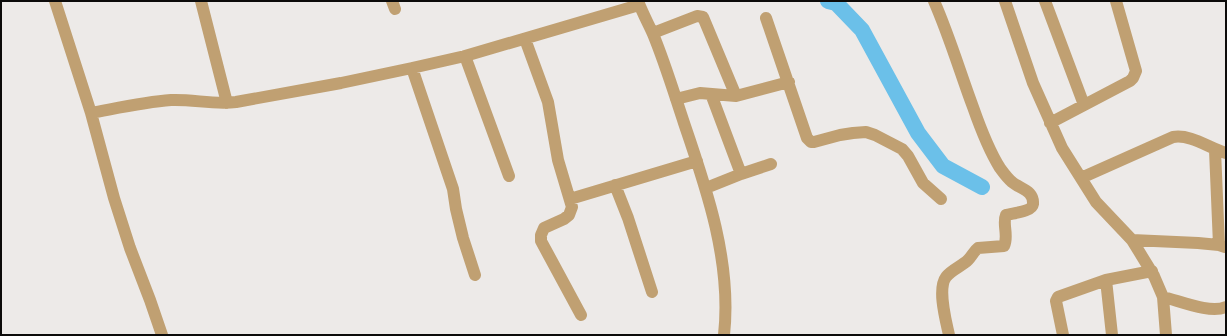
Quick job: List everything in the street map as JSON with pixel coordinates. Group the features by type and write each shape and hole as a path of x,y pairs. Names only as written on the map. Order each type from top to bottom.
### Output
{"street":[{"path":"55,1 91,113 114,198 130,248 153,306 162,335"},
{"path":"201,1 227,103"},
{"path":"934,1 979,125 989,146 1000,167 1013,183 1028,191 1032,196 1033,204 1028,210 1006,215 1004,220 1006,242 1004,246 978,248 968,260 946,275 943,281 942,294 944,315 949,335"},
{"path":"1005,1 1033,83 1062,148 1096,202 1132,240 1152,271 1163,297 1166,335"},
{"path":"1045,1 1084,106"},
{"path":"1050,123 1130,81 1136,75 1116,1"},
{"path":"91,113 139,103 172,100 219,104 341,83 465,56 525,39 639,3 652,33 676,99 706,188 718,236 725,289 724,335"},
{"path":"652,33 697,16 703,17 736,96"},
{"path":"766,18 807,138 817,142 840,135 853,133 866,132 875,135 902,149 924,182 941,199"},
{"path":"525,39 548,102 558,160 572,206 569,215 564,219 544,228 541,235 541,241 581,315"},
{"path":"465,56 509,176"},
{"path":"412,68 453,188 463,238 475,275"},
{"path":"676,99 700,92 736,96 789,82"},
{"path":"711,94 741,174"},
{"path":"1081,178 1173,137 1188,137 1221,151 1222,246 1198,243 1132,240"},
{"path":"570,199 697,161"},
{"path":"706,188 771,164"},
{"path":"615,185 628,218 652,292"},
{"path":"1064,335 1056,298 1063,294 1106,280 1152,271"},
{"path":"1106,280 1112,335"},
{"path":"1163,297 1207,308 1220,309 1226,306"}],"waterway":[{"path":"828,1 836,3 862,30 918,133 943,166 982,187"}]}
